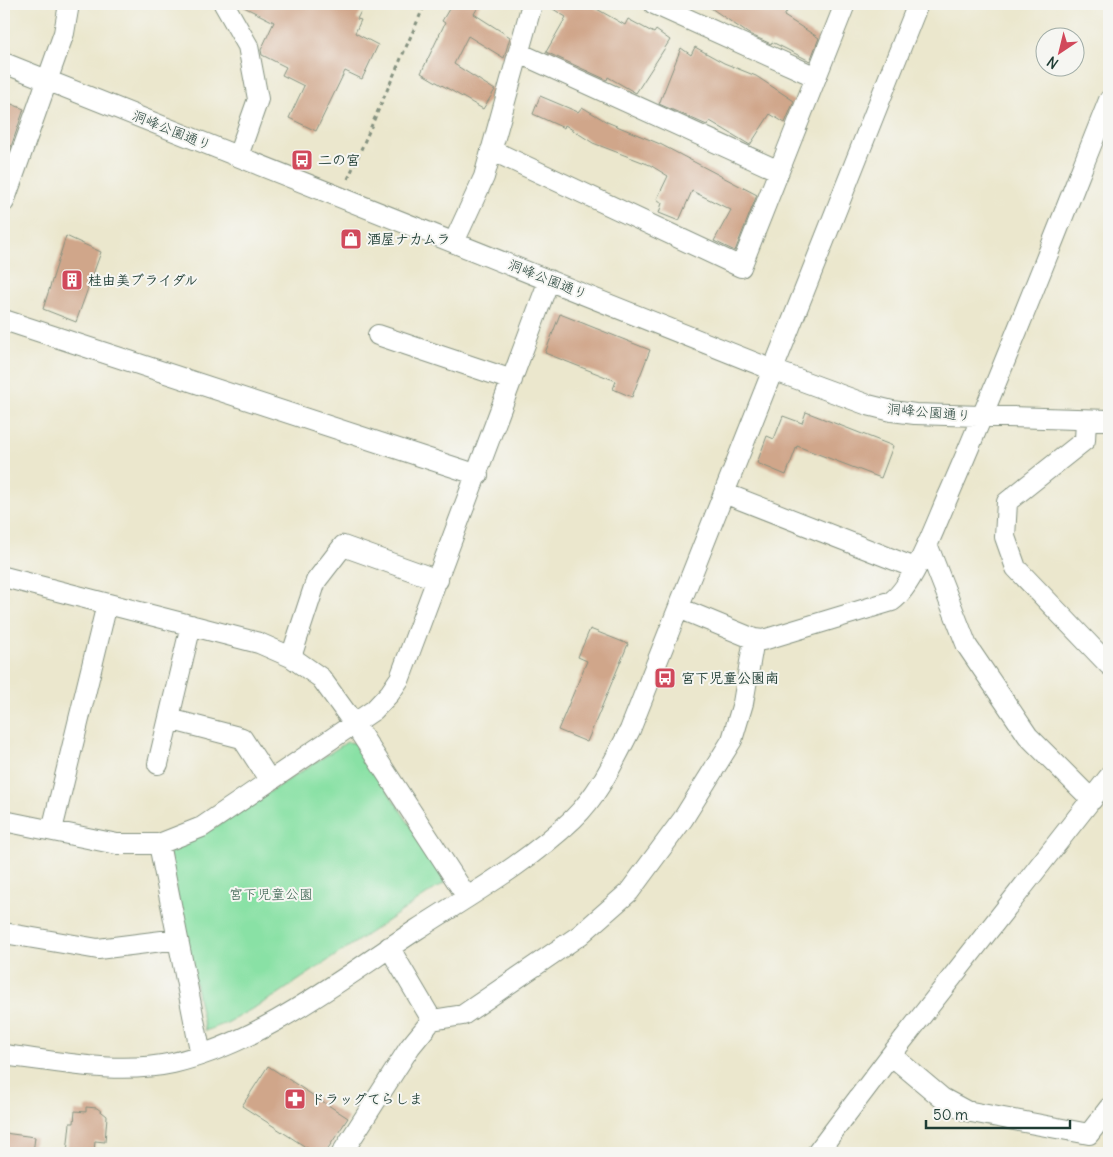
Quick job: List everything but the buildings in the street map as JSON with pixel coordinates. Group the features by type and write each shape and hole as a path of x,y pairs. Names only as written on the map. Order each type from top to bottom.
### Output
{"street":[{"path":"4,202 64,33 69,4"},
{"path":"224,4 248,46 257,91 255,111 238,156"},
{"path":"454,242 481,185 532,4"},
{"path":"654,4 816,77"},
{"path":"492,150 741,267 845,4"},
{"path":"4,1055 90,1066 122,1067 164,1064 201,1055 229,1045 274,1022 525,859 575,817 606,776 630,730 774,370 911,6"},
{"path":"519,53 779,171"},
{"name":"洞峰公園通り","path":"4,63 774,370 868,405 892,411 1096,420"},
{"path":"679,608 754,639 763,640 892,601 900,595 927,544 982,416 1109,100"},
{"path":"4,821 117,844 160,844 202,827 355,725 390,693 400,678 438,580 549,280"},
{"path":"4,320 478,475"},
{"path":"378,335 512,380"},
{"path":"1109,405 1096,420 1085,440 1007,502 1005,537 1016,568 1109,665"},
{"path":"724,493 915,568"},
{"path":"927,544 967,646 1028,736 1092,800"},
{"path":"291,657 316,581 343,546 438,580"},
{"path":"4,577 191,624 259,643 291,657 321,678 355,725 467,897"},
{"path":"52,830 108,604"},
{"path":"158,764 191,624"},
{"path":"342,1153 410,1047 432,1020 462,1015 580,935 630,892 683,819 732,740 743,704 754,639"},
{"path":"168,719 242,738 270,781"},
{"path":"817,1153 891,1055 1109,777"},
{"path":"160,844 201,1055"},
{"path":"4,932 98,948 178,939"},
{"path":"389,947 432,1020"},
{"path":"891,1055 942,1098 966,1111 1089,1134 1109,1108"}],"path":[{"path":"348,179 425,4"}],"green space":[{"name":"宮下児童公園","path":"347,742 356,743 447,881 275,996 227,1023 205,1031 169,854 176,845 214,828"}],"place":[{"name":"二の宮","path":"302,160"},
{"name":"酒屋ナカムラ","path":"351,239"},
{"name":"桂由美ブライダル","path":"72,280"},
{"name":"宮下児童公園南","path":"665,678"},
{"name":"ドラッグてらしま","path":"295,1099"}]}
